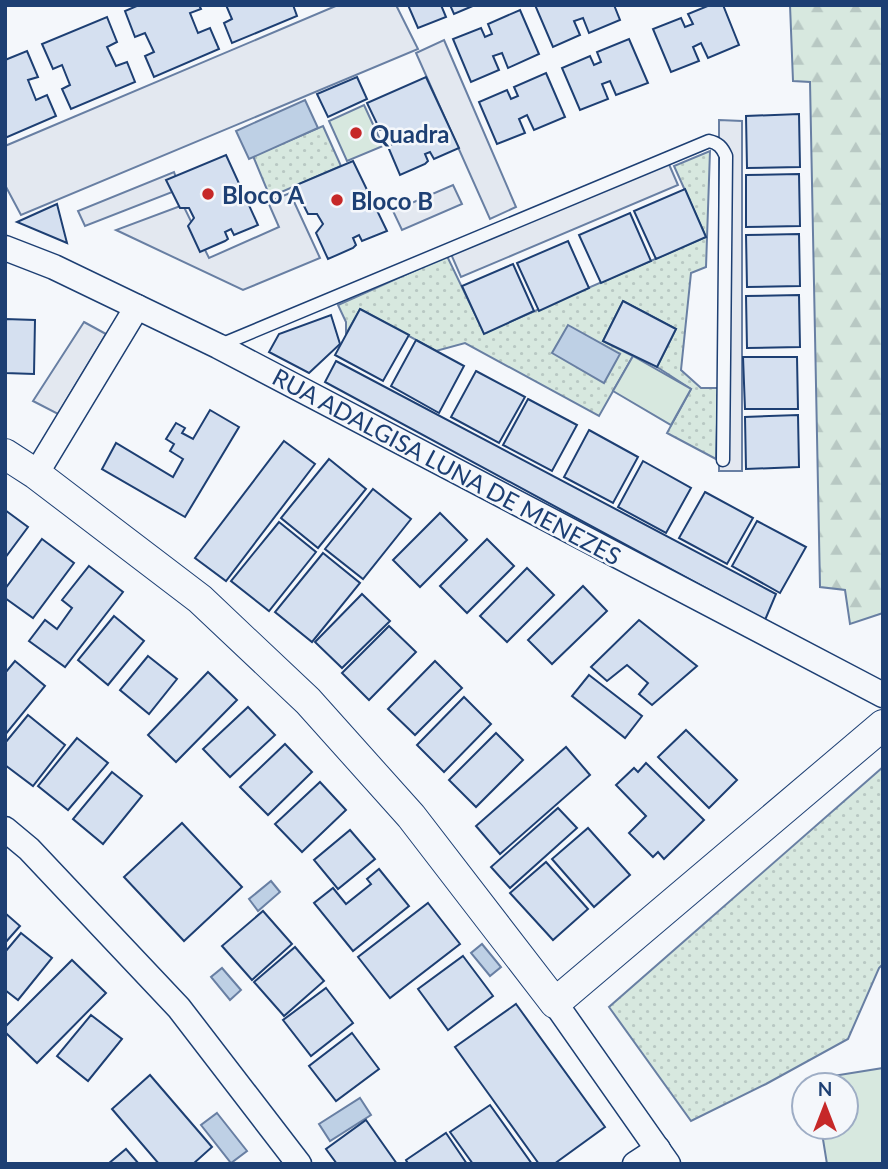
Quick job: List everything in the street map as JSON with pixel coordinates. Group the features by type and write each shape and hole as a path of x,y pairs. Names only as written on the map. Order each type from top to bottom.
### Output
{"street":[{"name":"RUA ADALGISA LUNA DE MENEZES","path":"5,248 54,267 218,346 883,695"},
{"path":"36,474 137,307"},
{"path":"5,454 36,474 200,599 308,701 411,816 555,1003 663,1156 635,1164"},
{"path":"555,1003 883,725"},
{"path":"5,829 29,849 179,1008 294,1162"}],"lane":[{"path":"218,346 709,141 722,148 726,156 723,460"}],"green space":[{"path":"790,5 883,5 883,613 850,624 845,590 820,587 810,82 793,81"},
{"name":"Quadra","path":"364,105 383,146 347,161 329,121"},
{"path":"323,126 341,166 270,197 253,156"},
{"path":"710,151 706,267 691,273 681,370 701,388 718,388 716,459 667,433 691,389 657,367 676,329 623,301 603,341 633,356 599,416 465,343 436,351 360,309 346,334 346,322 338,305 447,256 484,333 706,237 674,166"},
{"path":"633,356 691,389 671,425 613,391"},
{"path":"883,767 883,964 848,1039 691,1121 609,1007"},
{"path":"883,1068 883,1164 827,1164 823,1141 860,1141 860,1072"}],"shaded area":[{"path":"338,5 396,5 418,49 21,215 5,185 5,146"},
{"path":"444,40 516,207 490,219 416,53"},
{"path":"719,120 742,121 742,471 719,471"},
{"path":"668,162 678,185 461,277 451,254"},
{"path":"174,172 180,189 85,226 78,211"},
{"path":"453,185 462,204 402,230 393,211"},
{"path":"290,193 320,258 243,290 116,230 183,205 209,258 279,227 268,202"},
{"path":"84,322 106,334 58,414 33,401"}],"water":[{"path":"305,100 318,128 249,159 236,131"},
{"path":"568,325 620,354 604,383 552,353"},
{"path":"271,881 280,892 258,911 249,899"},
{"path":"482,944 501,967 490,976 471,953"},
{"path":"222,968 241,990 230,1000 211,977"},
{"path":"360,1098 371,1115 330,1141 319,1124"},
{"path":"217,1113 247,1151 231,1163 201,1125"}],"building":[{"path":"139,5 199,5 201,9 190,13 198,33 210,28 219,49 154,77 145,56 154,52 145,33 135,37 125,11"},
{"path":"226,5 293,5 297,16 232,43 224,23 232,19"},
{"path":"408,5 441,5 446,17 418,28"},
{"path":"450,5 475,5 454,14"},
{"path":"535,5 614,5 620,20 589,33 583,18 574,21 580,35 553,47"},
{"path":"710,5 723,5 739,45 708,58 701,43 693,47 699,61 671,72 653,29 681,18 685,27 693,24 688,14"},
{"path":"520,10 539,54 508,68 502,53 493,56 499,70 471,82 453,39 481,28 485,37 492,34 488,24"},
{"path":"107,17 117,42 107,47 116,66 127,62 135,82 71,109 62,89 70,85 62,65 53,69 42,44"},
{"path":"629,39 648,83 616,95 610,81 602,84 608,99 580,110 562,68 590,56 594,65 601,62 597,52"},
{"path":"27,51 38,77 28,80 36,100 47,95 56,116 5,138 5,60"},
{"path":"546,73 565,117 534,130 527,115 519,119 525,133 497,144 479,102 507,90 511,99 518,96 514,87"},
{"path":"357,77 367,99 328,117 317,94"},
{"path":"426,77 459,148 434,159 430,152 425,154 428,161 425,164 400,175 389,149 394,140 389,130 380,130 367,103"},
{"path":"799,114 800,167 747,168 746,116"},
{"name":"Bloco A","path":"226,155 258,225 234,235 231,229 225,232 228,239 200,252 188,226 194,218 189,208 180,208 166,180"},
{"name":"Bloco B","path":"353,161 387,231 362,241 359,235 353,238 356,245 353,248 328,259 316,233 323,224 317,214 308,214 294,186"},
{"path":"799,174 800,226 746,227 746,175"},
{"path":"685,189 706,237 656,259 634,211"},
{"path":"57,204 67,243 17,222"},
{"path":"630,213 651,261 601,283 579,235"},
{"path":"799,234 800,286 747,287 746,235"},
{"path":"568,241 589,288 539,311 517,263"},
{"path":"513,264 534,311 484,334 462,286"},
{"path":"799,295 800,347 747,348 746,296"},
{"path":"623,301 676,329 657,367 603,341"},
{"path":"360,309 409,335 383,381 335,355"},
{"path":"331,315 340,344 309,373 269,352 279,334"},
{"path":"5,319 35,320 34,374 5,373"},
{"path":"416,340 464,366 439,413 391,386"},
{"path":"743,357 797,357 798,409 745,409"},
{"path":"336,361 776,594 765,620 325,382"},
{"path":"476,371 525,397 499,443 451,417"},
{"path":"528,399 577,425 552,471 503,445"},
{"path":"210,410 239,427 185,517 102,469 116,443 173,477 183,459 170,451 174,444 166,439 176,423 185,428 182,433 193,439"},
{"path":"798,415 799,467 746,469 745,417"},
{"path":"589,430 638,457 613,503 564,477"},
{"path":"284,441 315,464 226,581 195,558"},
{"path":"329,459 366,489 318,548 281,518"},
{"path":"643,461 691,488 666,533 618,507"},
{"path":"373,489 411,519 363,579 325,549"},
{"path":"705,492 753,518 727,564 679,538"},
{"path":"5,510 28,527 5,558"},
{"path":"440,513 467,540 420,587 393,560"},
{"path":"757,521 806,547 780,593 732,566"},
{"path":"279,522 316,552 269,611 231,581"},
{"path":"42,539 74,563 33,618 5,598 5,589"},
{"path":"487,539 514,566 467,613 440,586"},
{"path":"323,553 360,583 312,642 275,612"},
{"path":"89,566 123,592 65,667 29,641 45,620 57,629 72,608 62,600"},
{"path":"527,568 554,595 507,642 480,616"},
{"path":"583,586 607,611 552,664 528,640"},
{"path":"362,594 390,621 342,668 315,642"},
{"path":"114,616 144,641 108,685 78,660"},
{"path":"639,620 697,666 652,705 639,694 648,683 627,665 607,681 591,667"},
{"path":"389,626 416,652 369,700 342,673"},
{"path":"148,656 177,679 149,714 120,690"},
{"path":"15,661 45,686 5,735 5,673"},
{"path":"435,661 462,688 415,735 388,709"},
{"path":"208,672 237,700 176,762 148,735"},
{"path":"589,675 642,716 625,738 572,696"},
{"path":"464,697 491,724 444,772 417,745"},
{"path":"248,707 275,735 230,777 203,749"},
{"path":"28,715 65,745 33,786 5,765 5,743"},
{"path":"686,730 737,780 709,808 658,757"},
{"path":"496,733 523,760 476,807 449,780"},
{"path":"77,738 108,763 68,810 38,786"},
{"path":"285,744 312,772 268,815 240,787"},
{"path":"566,747 590,775 500,854 476,826"},
{"path":"646,763 704,820 664,859 658,852 653,857 629,833 646,816 616,785 634,768 638,772"},
{"path":"112,772 142,796 103,844 73,819"},
{"path":"320,782 346,810 302,852 275,824"},
{"path":"558,808 577,828 510,888 491,867"},
{"path":"182,823 242,887 184,941 124,877"},
{"path":"588,828 630,875 594,907 552,859"},
{"path":"350,830 375,859 338,889 314,860"},
{"path":"546,862 588,909 553,940 510,893"},
{"path":"379,869 409,906 353,951 314,903 333,888 346,904 371,884 367,879"},
{"path":"428,903 460,944 390,998 358,957"},
{"path":"263,911 292,944 252,980 222,946"},
{"path":"5,913 20,926 5,943"},
{"path":"21,933 52,958 18,1000 5,990 5,952"},
{"path":"295,947 324,981 284,1016 254,982"},
{"path":"463,956 493,996 448,1030 418,989"},
{"path":"72,960 106,993 37,1063 5,1032 5,1027"},
{"path":"326,988 353,1023 311,1056 283,1020"},
{"path":"516,1004 605,1127 554,1164 539,1164 455,1047"},
{"path":"91,1015 122,1039 88,1081 57,1056"},
{"path":"352,1033 379,1069 336,1101 309,1066"},
{"path":"150,1075 212,1147 193,1164 159,1164 112,1109"},
{"path":"490,1105 532,1164 473,1164 450,1132"},
{"path":"366,1120 397,1164 337,1164 326,1149"},
{"path":"446,1133 467,1164 408,1164 406,1160"},
{"path":"126,1149 139,1164 108,1164"}],"place":[{"name":"Quadra","path":"356,133"},
{"name":"Bloco A","path":"208,194"},
{"name":"Bloco B","path":"337,200"}]}
